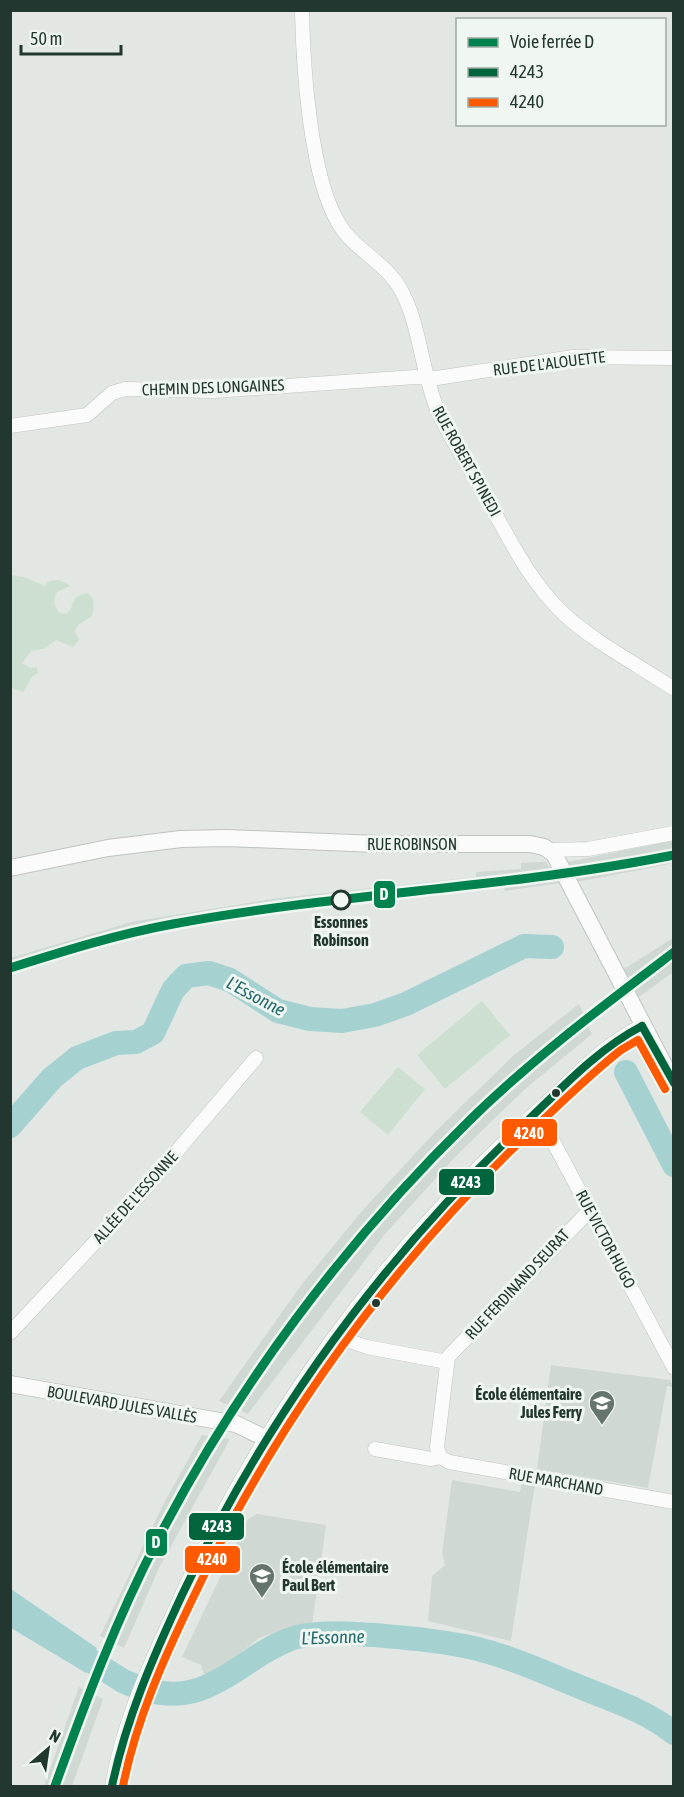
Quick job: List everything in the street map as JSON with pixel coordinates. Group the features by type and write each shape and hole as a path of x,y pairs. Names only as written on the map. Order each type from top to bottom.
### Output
{"street":[{"name":"RUE ROBERT SPINEDI","path":"302,10 303,52 314,142 329,207 344,231 378,260 400,288 409,309 425,378 439,414 510,541 548,598 573,623 674,689"},
{"name":"RUE DE L'ALOUETTE","path":"425,378 573,357 674,358"},
{"name":"CHEMIN DES LONGAINES","path":"10,426 87,415 112,393 124,389 214,391 425,378"},
{"path":"549,850 588,849 674,833"},
{"name":"RUE ROBINSON","path":"10,868 108,848 181,839 227,838 398,844 516,843 537,845 549,850"},
{"path":"549,850 554,854 674,1084"},
{"path":"112,1786 133,1703 216,1523 265,1438 335,1336 377,1281 434,1215 495,1150 597,1057 631,1031 642,1026"},
{"name":"ALLÉE DE L'ESSONNE","path":"10,1333 143,1191 256,1058"},
{"name":"RUE VICTOR HUGO","path":"535,1113 590,1210 674,1368"},
{"name":"RUE FERDINAND SEURAT","path":"447,1362 448,1357 590,1210"},
{"path":"335,1336 367,1347 447,1362 437,1447 440,1457"},
{"name":"BOULEVARD JULES VALLÈS","path":"10,1384 236,1424 265,1438"},
{"name":"RUE MARCHAND","path":"375,1449 431,1459 440,1457 449,1462 674,1502"}],"shaded area":[{"path":"673,840 673,863 577,882 568,862"},
{"path":"546,862 560,883 505,891 504,888 284,910 171,927 85,947 11,971 11,958 131,922 279,898 476,877 476,872 521,869 521,863"},
{"path":"673,938 673,972 639,997 624,969"},
{"path":"579,1004 592,1034 525,1089 457,1155 385,1234 248,1414 219,1401 302,1284 362,1211 436,1131 514,1055"},
{"name":"École élémentaire Jules Ferry","path":"551,1365 670,1380 673,1387 667,1386 648,1488 537,1469"},
{"path":"202,1435 230,1439 159,1568 124,1648 100,1636 165,1501"},
{"path":"452,1480 520,1492 522,1482 535,1484 511,1641 428,1621 432,1576 445,1565 442,1553"},
{"name":"École élémentaire Paul Bert","path":"257,1514 326,1525 312,1625 285,1629 259,1638 223,1667 205,1678 201,1665 182,1657 248,1519"},
{"path":"79,1687 103,1699 72,1786 44,1786"}],"green space":[{"path":"11,575 24,577 45,586 47,582 57,580 70,586 57,592 54,600 60,613 66,614 78,596 87,593 94,603 92,616 78,625 75,631 79,640 73,647 56,640 46,648 31,651 22,663 30,668 37,667 38,673 32,677 23,692 12,688 11,683"},
{"path":"482,1001 510,1035 445,1089 417,1055"},
{"path":"398,1067 425,1089 388,1135 360,1112"}],"water":[{"path":"11,1589 97,1648 86,1673 11,1628"}],"waterway":[{"name":"L'Essonne","path":"10,1126 52,1078 77,1058 116,1043 136,1042 153,1033 173,990 186,976 209,973 230,980 278,1011 310,1019 342,1021 375,1015 406,1004 524,946 552,947"},
{"name":"L'Essonne","path":"626,1072 674,1165"},
{"name":"L'Essonne","path":"10,1610 123,1681 162,1693 178,1694 208,1686 271,1648 297,1637 326,1633 374,1635 452,1644 505,1657 631,1708 674,1733"}],"rail line":[{"name":"D","path":"10,968 111,938 235,913 549,875 674,855"},
{"name":"D","path":"55,1786 115,1631 157,1541 222,1427 296,1319 379,1216 469,1121 543,1055 674,952"}],"transit line":[{"name":"4243","path":"642,1026 674,1083"},
{"name":"4243","path":"112,1786 141,1689 182,1595 251,1466 289,1404 330,1345 374,1287 470,1178 579,1072 609,1047 642,1026"},
{"name":"4240","path":"123,1786 135,1738 161,1668 225,1535 260,1471 298,1410 339,1350 383,1293 429,1237 478,1184 564,1100 621,1050 638,1040 665,1089"}],"place":[{"name":"Essonnes Robinson","path":"341,900"},
{"name":"École élémentaire Jules Ferry","path":"602,1426"},
{"name":"École élémentaire Paul Bert","path":"262,1599"}]}
